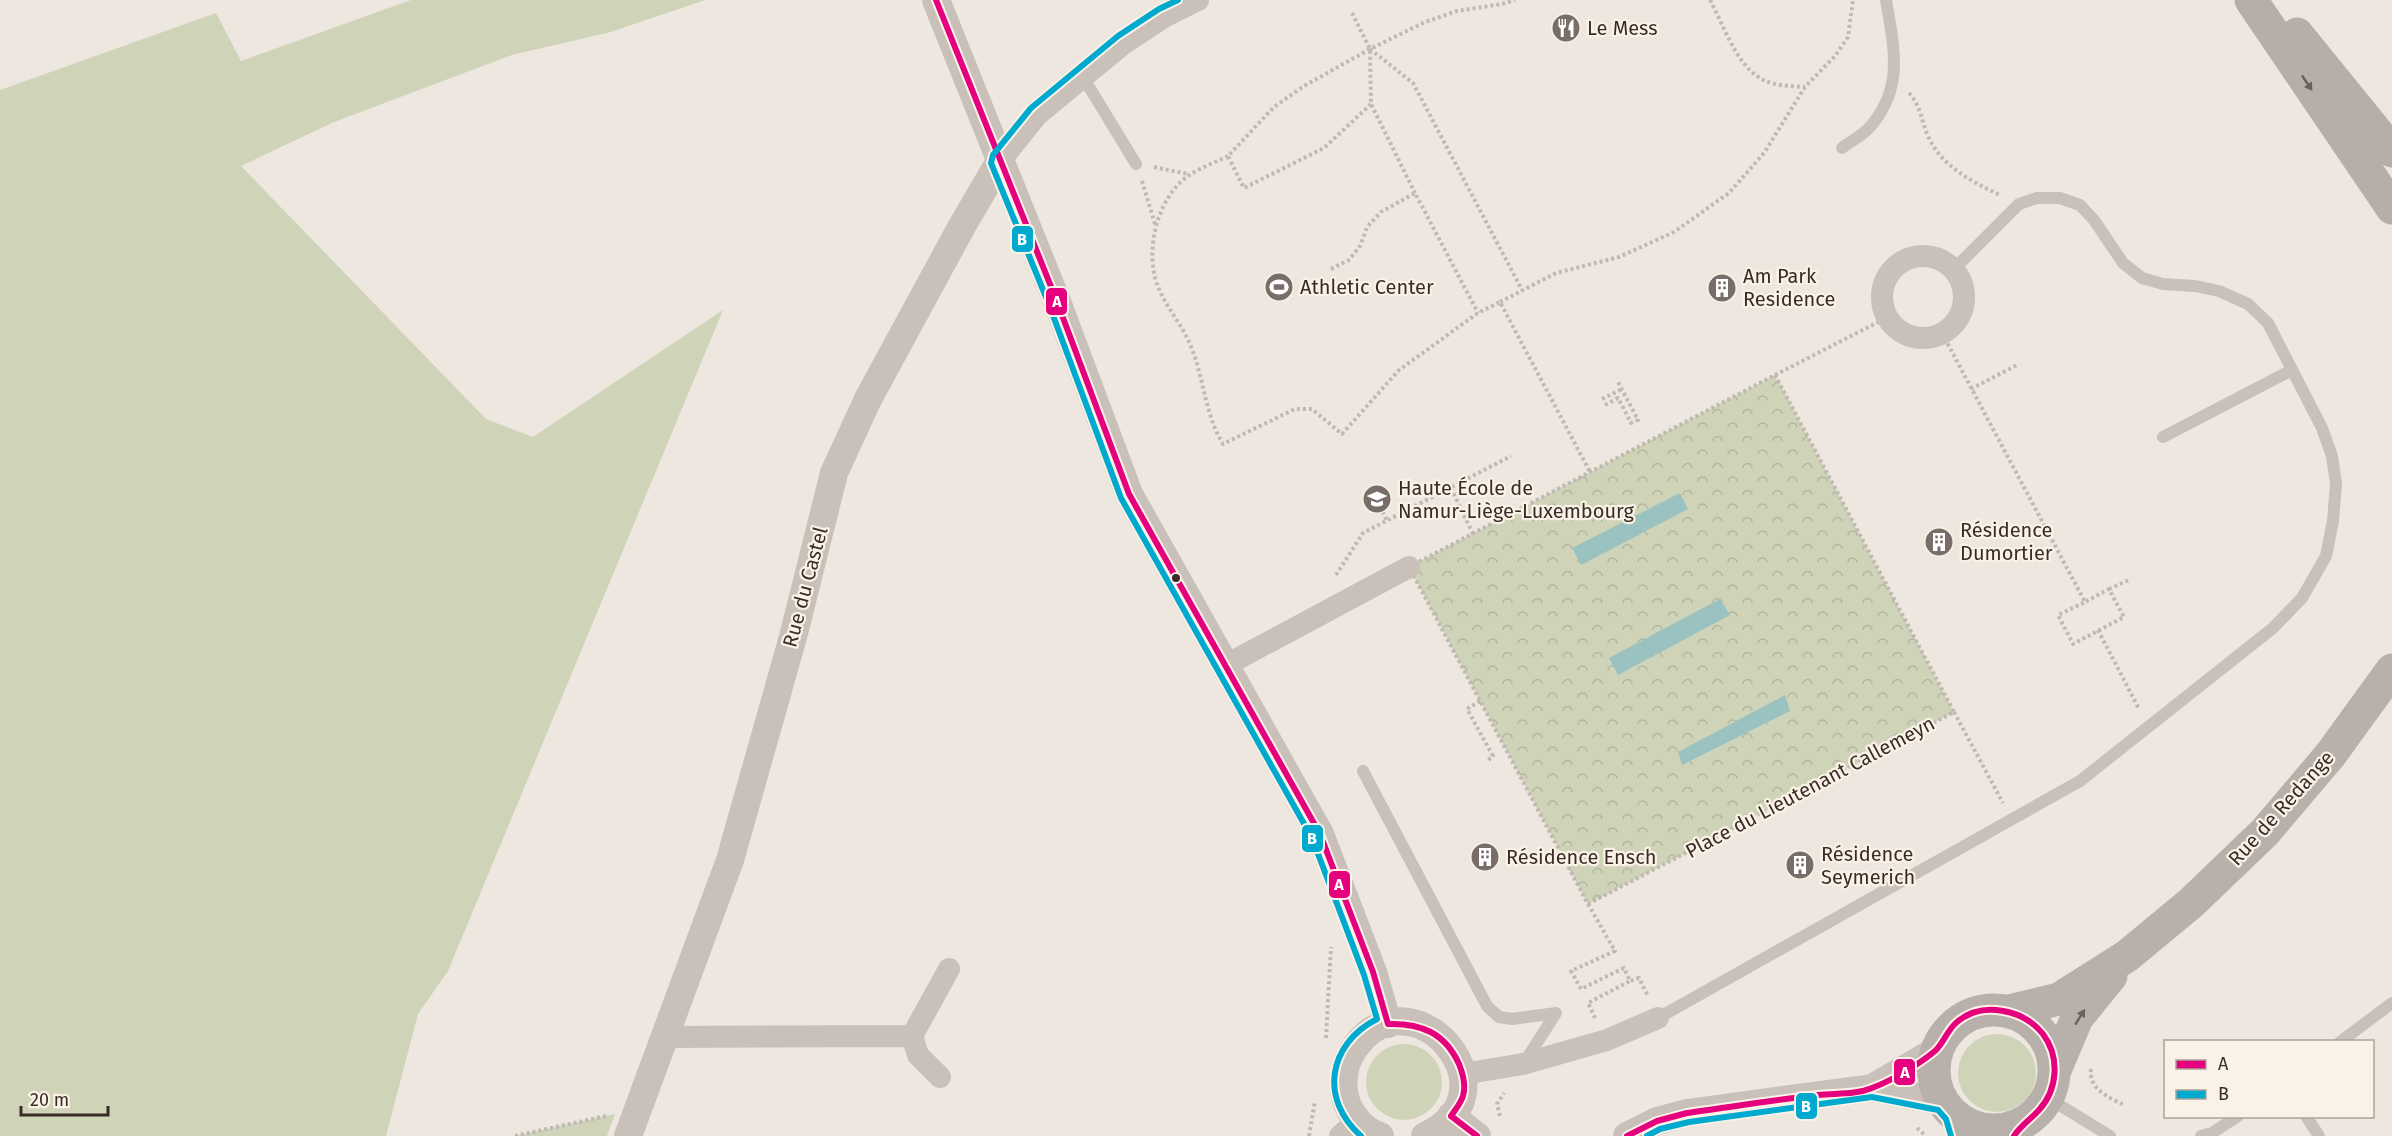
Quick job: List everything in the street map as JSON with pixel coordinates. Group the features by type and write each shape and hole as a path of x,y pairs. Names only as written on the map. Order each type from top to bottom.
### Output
{"main road":[{"path":"2251,0 2392,208"},
{"path":"2269,0 2392,151"},
{"name":"Rue de Redange","path":"2009,1011 2059,999 2127,956 2191,903 2265,832 2331,754 2392,670"},
{"name":"Rue de Redange","path":"2051,1084 2078,1018 2127,956"},
{"path":"1987,1010 2009,1011 2027,1019 2042,1033 2052,1050 2051,1084 2041,1109 2018,1130 1986,1130 1953,1118 1934,1077 1937,1050 1948,1030 1966,1016 1987,1010"}],"street":[{"path":"936,0 1056,299 1130,494 1171,572 1320,834 1373,972 1388,1024"},
{"path":"1000,161 1037,115 1083,77 1131,39 1164,17 1198,0"},
{"name":"Rue du Castel","path":"632,1123 730,860 793,637 834,473 868,399 1000,161"},
{"path":"1931,257 1943,261 1953,270 1964,292 1964,304 1960,316 1952,326 1942,333 1924,337 1906,334 1896,327 1888,317 1883,305 1886,279 1894,268 1905,260 1931,257"},
{"path":"1226,666 1409,567"},
{"path":"940,1077 918,1055 912,1036 949,969"},
{"path":"1463,1074 1523,1064 1607,1040 1658,1018"},
{"path":"1359,1131 1345,1100 1343,1076 1350,1053 1366,1034 1388,1024 1408,1022 1427,1028 1444,1039 1455,1055 1463,1074 1463,1096 1451,1116 1436,1131 1425,1136"},
{"path":"665,1036 912,1036"},
{"path":"1627,1136 1657,1121 1687,1113 1872,1088 1937,1050"},
{"path":"1872,1088 1953,1118"},
{"path":"1451,1116 1478,1136"}],"lane":[{"path":"1842,148 1868,129 1880,114 1895,77 1894,47 1886,0"},
{"path":"1083,77 1136,164"},
{"path":"1658,1018 2080,781 2273,628 2302,598 2326,556 2333,520 2336,484 2332,456 2322,428 2268,323 2248,304 2219,291 2195,286 2163,284 2142,278 2123,263 2094,220 2080,206 2060,198 2037,198 2019,204 1953,270"},
{"path":"2163,437 2292,370"},
{"path":"1362,771 1487,1006 1499,1017 1512,1019 1556,1013 1523,1064"},
{"path":"2341,1040 2392,1003"},
{"path":"2051,1084 2110,1136"},
{"path":"2201,1136 2212,1133 2235,1118"},
{"path":"2307,1118 2319,1136"}],"path":[{"path":"1515,0 1446,15 1425,22 1370,49 1304,86 1274,107 1228,156 1189,174 1170,195 1155,224 1152,256 1158,287 1190,343 1201,371 1213,427 1223,444 1294,409 1312,410 1342,434 1399,370 1478,313 1556,273 1619,257 1674,232 1729,193 1764,153 1805,87 1835,56 1848,37 1853,0"},
{"path":"1710,0 1744,65 1761,80 1805,87"},
{"path":"1352,13 1370,49 1413,83 1522,290"},
{"path":"1370,49 1371,104 1478,313"},
{"path":"1895,77 1918,103 1929,137 1955,170 1977,184 2019,204"},
{"path":"1228,156 1244,188 1324,148 1371,104"},
{"path":"1155,224 1136,164 1189,174"},
{"path":"1332,269 1349,260 1360,246 1367,227 1381,212 1415,193"},
{"path":"1500,302 1590,472"},
{"path":"1630,981 1624,968 1581,989 1571,971 1615,951 1409,567 1888,317"},
{"path":"1942,333 2085,602"},
{"path":"1971,389 2019,364"},
{"name":"Place du Lieutenant Callemeyn","path":"1588,904 1954,712 1775,375"},
{"path":"1605,405 1618,398 1631,423 1638,420 1617,380"},
{"path":"1602,399 1622,389"},
{"path":"1363,533 1511,456"},
{"path":"1451,488 1473,534"},
{"path":"1380,506 1387,521"},
{"path":"2109,589 2124,617 2073,644 2058,615 2085,602 2109,589 2130,579"},
{"path":"2098,630 2148,729"},
{"path":"1480,701 1467,709 1493,756 1486,762"},
{"path":"1954,712 2012,821"},
{"path":"1324,1048 1332,947 1329,938"},
{"path":"1607,1040 1588,1003 1630,981 1639,978 1658,1018"},
{"path":"1309,1136 1317,1092"},
{"path":"1501,1119 1497,1104 1505,1092"},
{"path":"515,1136 632,1123"}],"green space":[{"path":"411,0 705,0 611,32 512,55 334,122 241,166 486,419 533,437 723,310 448,971 418,1014 386,1136 0,1136 0,90 216,13 241,61"},
{"path":"1775,375 1954,712 1588,904 1409,567"},
{"path":"1997,1034 2012,1037 2025,1045 2033,1058 2036,1073 2033,1088 2025,1101 2012,1109 1997,1112 1982,1109 1969,1101 1961,1088 1958,1073 1961,1058 1969,1045 1982,1037"},
{"path":"1404,1044 1419,1047 1431,1055 1439,1067 1442,1082 1439,1097 1431,1109 1419,1117 1404,1120 1389,1117 1377,1109 1369,1097 1366,1082 1369,1067 1377,1055 1389,1047"},
{"path":"615,1114 607,1136 515,1136"}],"water":[{"path":"1680,493 1688,509 1581,565 1572,548"},
{"path":"1720,599 1730,615 1618,675 1609,658"},
{"path":"1785,695 1790,711 1682,765 1678,752"}],"transit line":[{"name":"A","path":"936,0 1056,299 1129,494 1320,834 1373,972 1388,1024 1421,1028 1439,1037 1447,1045 1459,1064 1464,1084 1462,1099 1451,1116 1477,1136"},
{"name":"B","path":"1178,0 1159,9 1118,36 1031,108 993,155 991,163 1048,302 1121,498 1312,838 1364,975 1377,1019 1348,1043 1339,1057 1335,1073 1335,1089 1339,1106 1361,1136"},
{"name":"A","path":"1627,1136 1657,1121 1687,1113 1825,1094 1852,1093 1872,1088 1913,1067 1928,1056 1938,1048 1957,1022 1967,1015 1990,1010 2014,1014 2035,1025 2048,1043 2054,1063 2053,1083 2045,1102 2014,1136"},
{"name":"B","path":"1647,1136 1660,1129 1689,1122 1872,1097 1938,1110 1946,1119 1951,1136"}],"place":[{"name":"Le Mess","path":"1566,28"},
{"name":"Athletic Center","path":"1279,287"},
{"name":"Am Park Residence","path":"1722,288"},
{"name":"Haute École de Namur-Liège-Luxembourg","path":"1377,499"},
{"name":"Résidence Dumortier","path":"1939,542"},
{"name":"Résidence Ensch","path":"1485,857"},
{"name":"Résidence Seymerich","path":"1800,865"}]}
